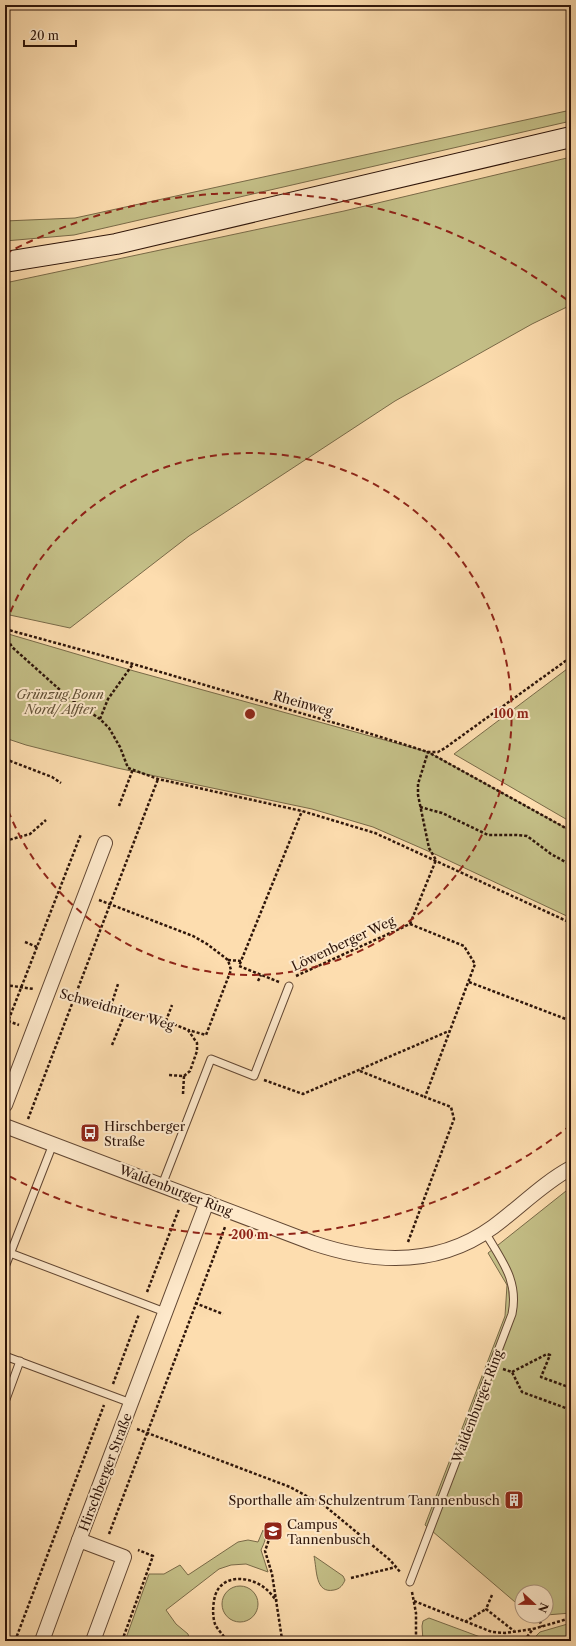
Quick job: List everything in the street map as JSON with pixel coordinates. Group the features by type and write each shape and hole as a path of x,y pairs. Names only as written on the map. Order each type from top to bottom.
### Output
{"main road":[{"path":"5,262 116,244 571,137"}],"street":[{"name":"Schweidnitzer Weg","path":"5,1105 105,843"},
{"name":"Waldenburger Ring","path":"5,1126 333,1250 355,1255 401,1259 428,1256 470,1242 571,1168"},
{"name":"Hirschberger Straße","path":"42,1641 207,1202"},
{"name":"Hirschberger Straße","path":"79,1540 124,1557 93,1641"}],"lane":[{"name":"Löwenberger Weg","path":"254,1076 289,986"},
{"path":"162,1185 211,1059 254,1076"},
{"path":"5,1267 53,1144"},
{"name":"Waldenburger Ring","path":"410,1582 512,1314 515,1301 513,1283 485,1232"},
{"path":"10,1253 166,1312"},
{"name":"Hirschberger Straße","path":"5,1356 131,1403"},
{"path":"5,1402 20,1361"}],"path":[{"name":"Rheinweg","path":"5,628 352,728 428,752 571,831"},
{"path":"5,636 12,647 69,698 100,719 114,735 128,768 158,779 302,811 375,833 571,923"},
{"path":"436,860 429,848 420,807 418,784 428,752 438,752 445,748 571,657"},
{"path":"100,719 108,699 133,664"},
{"path":"5,759 52,777 61,783"},
{"path":"119,806 132,769"},
{"path":"22,1133 158,779"},
{"path":"420,807 442,813 488,835 527,836 551,854 571,865"},
{"path":"85,895 193,936 207,944 228,960 241,961 302,811"},
{"path":"5,841 30,834 46,820"},
{"path":"5,1030 81,834"},
{"path":"425,1097 475,964 464,946 410,924 436,860"},
{"name":"Löwenberger Weg","path":"241,961 239,966 289,986 292,978 410,924"},
{"path":"25,942 37,947"},
{"path":"188,1030 206,1035 231,970 228,960"},
{"path":"258,981 261,975"},
{"path":"469,982 571,1021"},
{"path":"111,1006 118,984"},
{"name":"Schweidnitzer Weg","path":"5,986 49,990 82,1000 111,1006 166,1021 188,1030 196,1043 195,1060 190,1071 184,1076 168,1075"},
{"path":"166,1021 172,1005"},
{"path":"112,1045 126,1011"},
{"path":"254,1076 303,1094 450,1031"},
{"path":"359,1071 451,1107 454,1119 401,1259"},
{"path":"15,1641 185,1194"},
{"path":"108,1538 231,1211"},
{"path":"195,1304 223,1314"},
{"path":"512,1372 547,1354 550,1356 541,1377 571,1388"},
{"path":"493,1364 512,1372 522,1392 571,1410"},
{"path":"123,1424 290,1487 325,1506 396,1567 410,1582 416,1613 416,1641"},
{"path":"275,1522 265,1551 272,1574 282,1639"},
{"path":"122,1641 153,1556 134,1548"},
{"path":"351,1578 396,1567"},
{"path":"228,1641 215,1624 213,1604 217,1590 226,1580 240,1579 253,1582 266,1588 277,1601"},
{"path":"465,1622 486,1609 492,1595"},
{"path":"414,1601 492,1632 533,1630 571,1618"},
{"path":"486,1609 515,1632"},
{"path":"524,1641 533,1630"},
{"path":"254,1641 259,1638 282,1639 286,1641"}],"green space":[{"path":"571,110 571,121 74,235 5,241 5,221 75,218"},
{"path":"571,157 571,305 532,324 395,401 189,536 70,628 5,614 5,283 344,211"},
{"name":"Grünzug Bonn Nord/ Alfter","path":"5,633 134,671 428,752 571,831 571,918 437,855 373,827 312,809 117,768 26,745 5,738"},
{"path":"571,666 571,822 454,754"},
{"path":"571,1187 571,1613 554,1614 554,1584 514,1584 514,1601 425,1525 505,1316 507,1285 488,1253"},
{"path":"263,1530 265,1538 261,1550 268,1572 246,1564 231,1565 219,1569 166,1610 176,1624 188,1634 190,1641 125,1641 149,1574 164,1574 180,1565 188,1575 238,1542 248,1540 258,1542"},
{"path":"314,1556 343,1576 345,1580 340,1588 328,1590 320,1585"},
{"path":"244,1586 253,1591 257,1597 257,1611 253,1617 244,1622 236,1622 227,1617 223,1611 222,1600 227,1591 233,1587"},
{"path":"429,1618 491,1641 423,1641 423,1621"},
{"path":"571,1623 571,1641 531,1641 540,1632"}],"place":[{"name":"Hirschberger Straße","path":"90,1133"},
{"name":"Sporthalle am Schulzentrum Tannnenbusch","path":"514,1500"},
{"name":"Campus Tannenbusch","path":"273,1531"}]}
